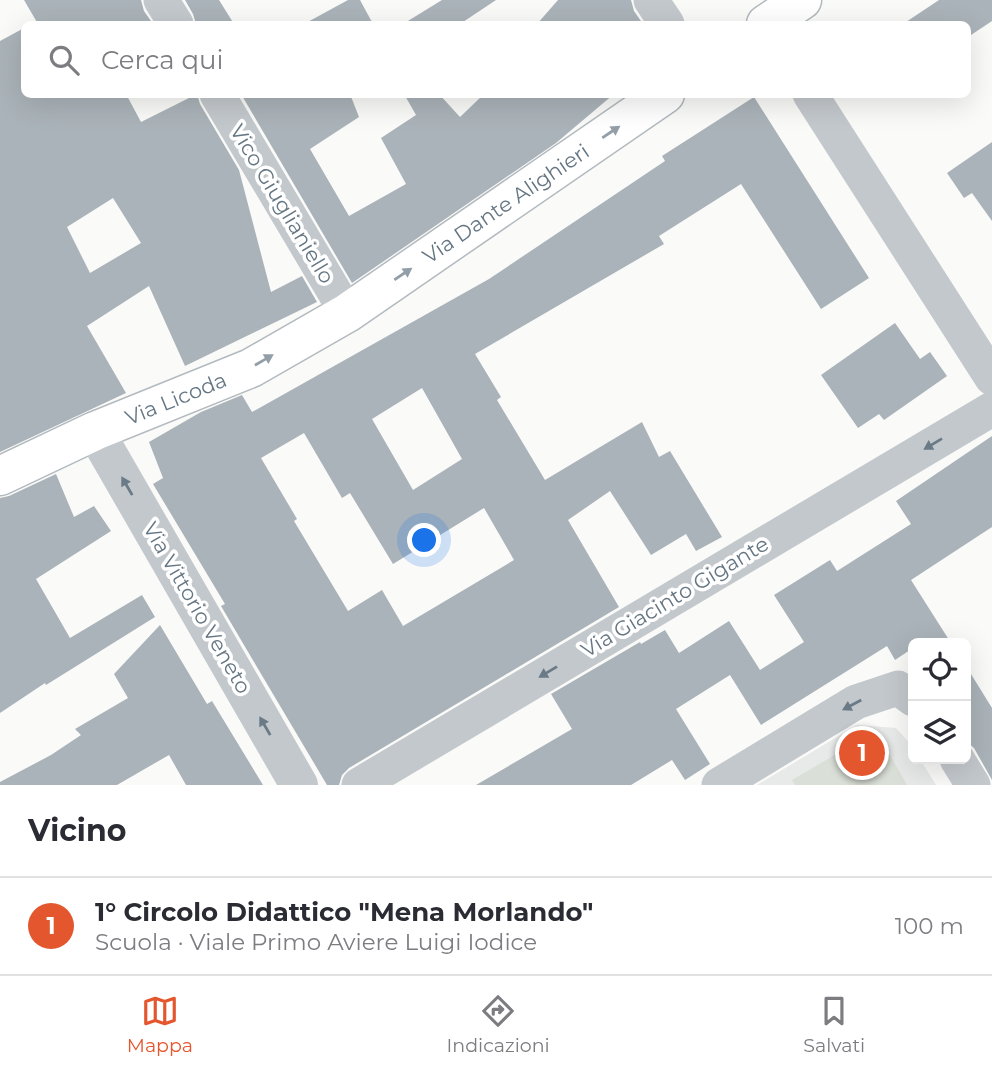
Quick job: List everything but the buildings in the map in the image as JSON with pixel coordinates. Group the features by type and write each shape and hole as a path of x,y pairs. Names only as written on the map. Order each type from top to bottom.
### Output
{"main road":[{"path":"770,21 802,0"},
{"name":"Via Dante Alighieri","path":"347,313 659,98"},
{"name":"Via Licoda","path":"0,476 95,431 251,368 347,313"}],"street":[{"path":"161,0 174,21"},
{"path":"651,0 665,21"},
{"path":"768,21 778,0"},
{"name":"Vico Giuglianiello","path":"219,98 347,313"},
{"path":"813,98 992,378"},
{"name":"Via Giacinto Gigante","path":"359,785 992,410"},
{"name":"Via Vittorio Veneto","path":"95,431 299,785"},
{"path":"719,785 856,702 898,688 908,695"},
{"path":"960,764 973,785"}],"shaded area":[{"path":"857,725 896,728 908,741 908,764 923,764 936,785 757,785"},
{"path":"876,731 907,785 795,785 792,780"}],"place":[{"name":"1° Circolo Didattico \"Mena Morlando\"","path":"862,753"}]}
